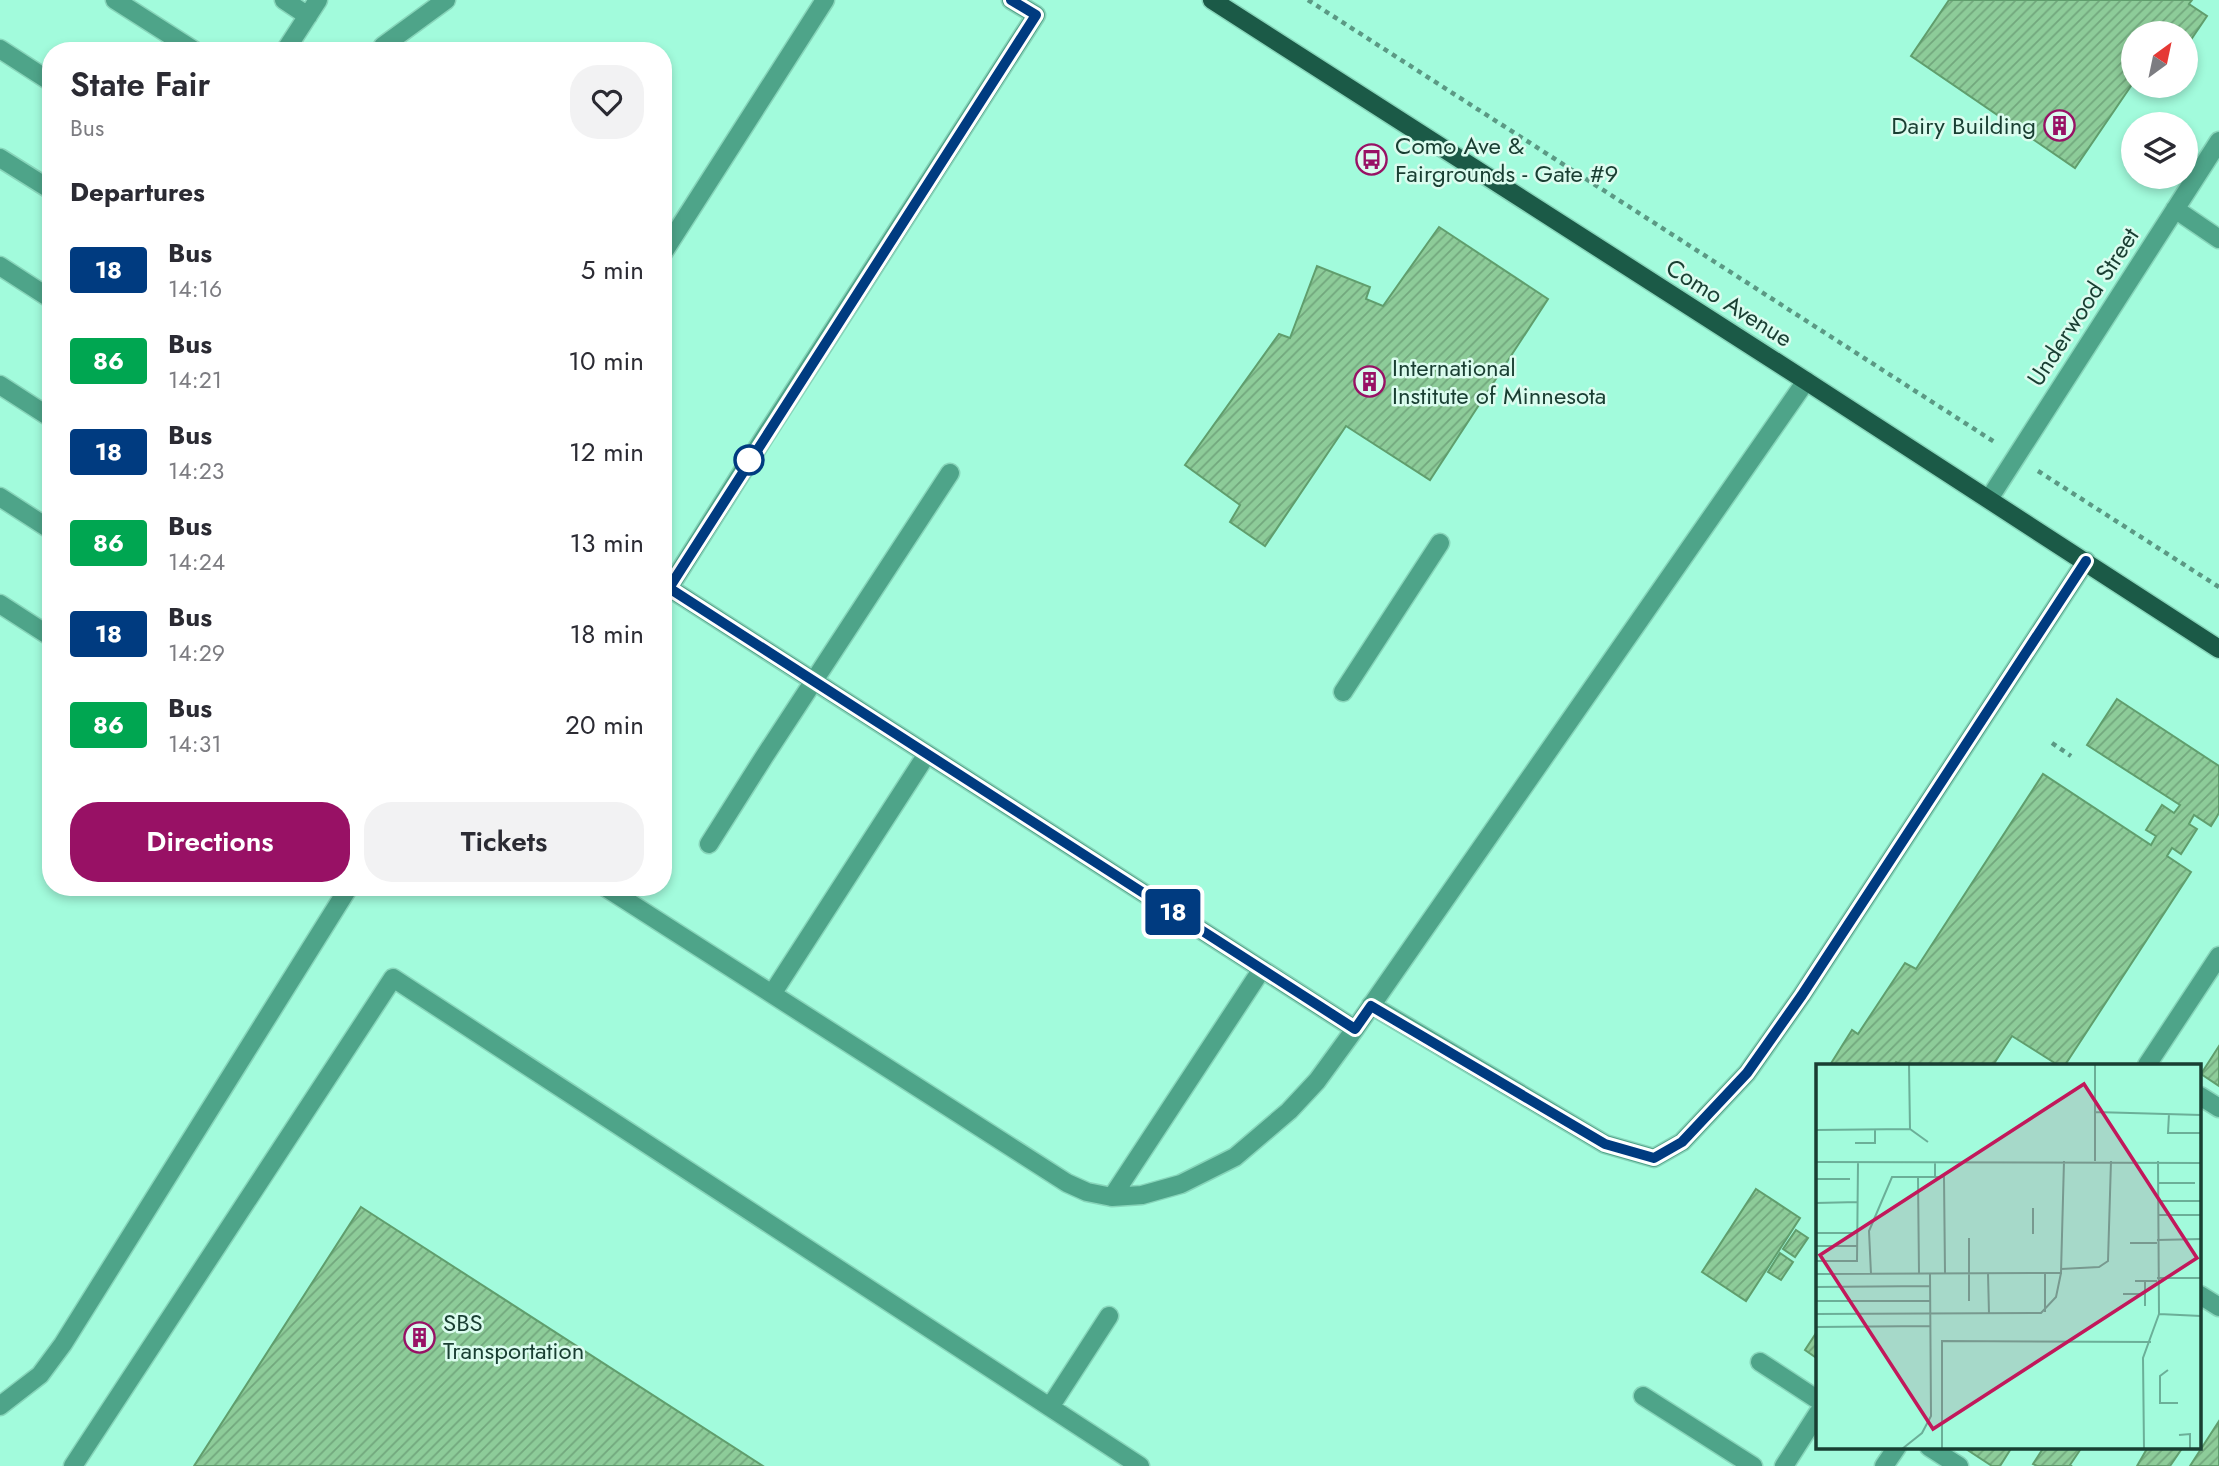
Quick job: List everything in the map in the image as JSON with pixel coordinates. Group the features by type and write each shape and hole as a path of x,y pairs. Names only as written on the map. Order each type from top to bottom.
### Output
{"main road":[{"name":"Como Avenue","path":"1212,0 2219,649"}],"street":[{"path":"115,0 181,42"},
{"path":"284,0 308,16"},
{"path":"291,42 318,0"},
{"path":"388,42 446,0"},
{"path":"672,239 825,0"},
{"path":"672,577 1036,15 1011,0"},
{"path":"0,49 42,76"},
{"name":"Underwood Street","path":"1989,499 2219,141"},
{"path":"0,158 42,184"},
{"path":"2175,209 2219,239"},
{"path":"0,267 42,293"},
{"path":"619,896 1067,1183 1087,1192 1112,1197 1142,1195 1181,1184 1235,1157 1289,1111 1317,1081 1806,381"},
{"path":"0,385 42,412"},
{"path":"709,844 950,473"},
{"path":"0,498 42,524"},
{"path":"1343,692 1440,543"},
{"path":"1371,1006 1605,1144 1654,1158 1682,1142 1747,1073 1802,995 2086,561"},
{"path":"672,590 1355,1029"},
{"path":"0,604 42,631"},
{"path":"772,994 927,754"},
{"path":"0,1406 40,1375 64,1345 343,896"},
{"path":"2150,1064 2213,979 2219,956"},
{"path":"1112,1197 1262,969"},
{"path":"74,1466 393,978 1140,1466"},
{"path":"2202,1097 2219,1108"},
{"path":"2202,1296 2219,1307"},
{"path":"1050,1407 1109,1316"},
{"path":"1760,1362 1816,1398"},
{"path":"1643,1396 1753,1466"},
{"path":"1784,1466 1816,1416"},
{"path":"1884,1466 1894,1448"},
{"path":"1931,1448 1959,1466"}],"path":[{"path":"1310,1 2219,587"},
{"path":"2052,743 2071,756"}],"building":[{"name":"Dairy Building","path":"1949,0 2192,0 2189,4 2207,16 2198,29 2198,21 2121,21 2123,98 2075,168 1911,56"},
{"name":"International Institute of Minnesota","path":"1439,227 1548,299 1430,480 1346,426 1265,546 1230,522 1240,505 1185,465 1279,334 1290,338 1317,266 1370,287 1366,299 1383,306"},
{"path":"2117,699 2219,766 2219,813 2211,826 2194,815 2189,824 2197,829 2181,854 2172,848 2167,856 2191,872 2066,1064 2056,1064 2012,1036 1994,1064 1831,1064 1852,1030 1858,1034 1905,963 1916,969 2043,774 2151,845 2156,836 2146,830 2162,805 2174,813 2180,805 2087,745"},
{"path":"2219,1046 2219,1086 2202,1072"},
{"path":"1756,1189 1800,1218 1746,1301 1702,1272"},
{"name":"SBS Transportation","path":"361,1207 763,1466 194,1466"},
{"path":"1796,1230 1808,1238 1795,1257 1783,1249"},
{"path":"1780,1253 1793,1262 1781,1280 1768,1272"},
{"path":"1816,1333 1816,1358 1805,1350"},
{"path":"2219,1421 2219,1466 2190,1466"},
{"path":"1965,1448 2011,1448 2000,1466 1992,1466"},
{"path":"2043,1448 2081,1448 2070,1465 2072,1466 2033,1464"},
{"path":"2147,1448 2182,1448 2170,1466 2137,1466"}],"bus line":[{"name":"18","path":"672,583 1036,15 1011,0"},
{"name":"18","path":"672,590 1355,1029 1371,1006 1605,1144 1654,1158 1682,1142 1747,1073 1802,995 2086,561"}],"place":[{"name":"Dairy Building","path":"2059,126"},
{"name":"Como Ave & Fairgrounds - Gate #9","path":"1372,160"},
{"name":"International Institute of Minnesota","path":"1369,382"},
{"name":"SBS Transportation","path":"420,1337"}]}
